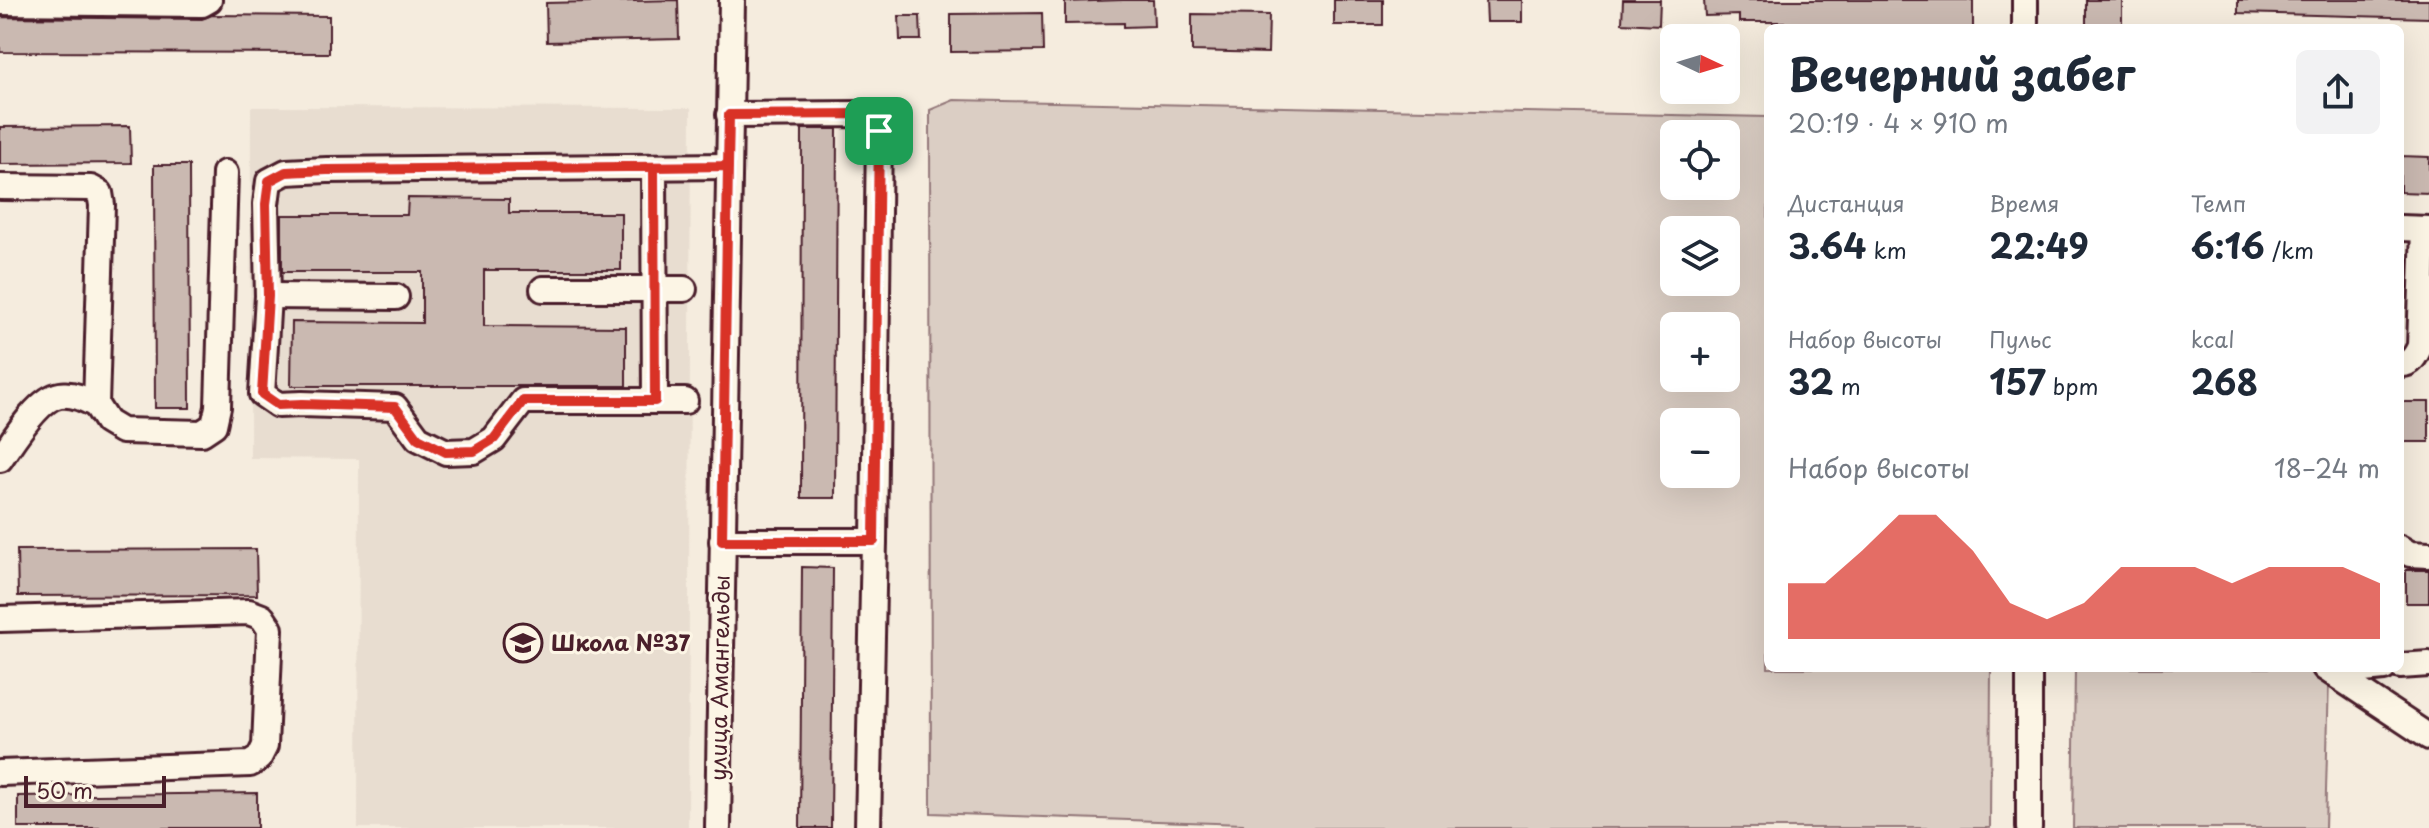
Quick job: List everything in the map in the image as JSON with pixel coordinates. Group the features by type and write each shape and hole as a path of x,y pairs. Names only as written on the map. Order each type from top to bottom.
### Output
{"street":[{"path":"0,2 202,4 209,0"},
{"name":"улица Амангельды","path":"718,828 732,0"},
{"path":"2025,0 2025,24"},
{"path":"729,115 862,114 874,119 879,131 868,828"},
{"path":"685,401 523,401 494,439 474,451 446,452 418,438 395,407 278,405 262,394 268,296 266,204 269,181 286,172 728,166"},
{"path":"654,167 655,401"},
{"path":"0,459 45,402 59,395 79,396 96,405 107,422 122,431 202,433 214,425 218,407 225,173"},
{"path":"0,187 91,188 100,193 96,405"},
{"path":"2404,364 2414,358 2420,346 2418,229"},
{"path":"543,289 684,289"},
{"path":"268,296 396,297"},
{"path":"722,541 874,541"},
{"path":"2404,550 2410,554 2429,555"},
{"path":"0,619 249,612 262,617 270,629 265,746 259,758 250,764 0,773"},
{"path":"2404,666 2429,664"},
{"path":"2029,672 2029,828"},
{"path":"2332,672 2429,737"}],"shaded area":[{"path":"954,100 1764,117 1764,672 1991,672 1990,828 1244,828 1243,824 931,813 930,110"},
{"name":"Школа №37","path":"251,107 691,108 688,828 358,828 359,459 250,458"},
{"path":"2075,672 2320,672 2329,678 2325,828 2073,828"}],"building":[{"path":"678,0 679,39 547,42 546,3"},
{"path":"1153,0 1154,26 1065,24 1065,2"},
{"path":"1334,0 1383,0 1383,25 1334,25"},
{"path":"1486,0 1522,0 1522,22 1487,22"},
{"path":"1623,0 1660,0 1659,25 1622,23"},
{"path":"1704,0 1973,0 1973,24 1784,24 1739,22 1739,15 1705,16"},
{"path":"2086,0 2122,0 2122,24 2086,24"},
{"path":"2238,0 2429,0 2429,18 2238,13"},
{"path":"1042,13 1043,51 951,52 951,14"},
{"path":"1192,14 1269,15 1268,53 1192,51"},
{"path":"212,15 329,16 329,53 0,52 0,17 202,19"},
{"path":"899,16 920,16 921,40 900,40"},
{"path":"130,126 131,163 0,164 0,127"},
{"path":"802,129 837,129 835,498 801,498"},
{"path":"2404,156 2429,157 2429,193 2404,192"},
{"path":"154,165 189,165 190,408 155,408"},
{"path":"408,198 509,199 509,213 621,213 621,270 484,270 484,326 626,327 626,386 291,386 292,322 422,323 422,272 282,272 282,215 407,215"},
{"path":"2404,402 2429,402 2429,442 2404,442"},
{"path":"256,549 257,595 18,596 17,550"},
{"path":"802,567 833,568 831,828 800,828"},
{"path":"2406,570 2429,570 2429,603 2406,603"},
{"path":"257,793 257,828 18,828 18,796"}],"place":[{"name":"Школа №37","path":"523,643"}],"route":[{"path":"879,131 874,119 862,114 729,115 728,166 327,170 286,172 269,181 266,204 268,296 262,394 278,405 395,407 418,438 446,452 474,451 494,439 523,401 655,401 654,167 728,166 722,541 874,541 879,131"}]}
